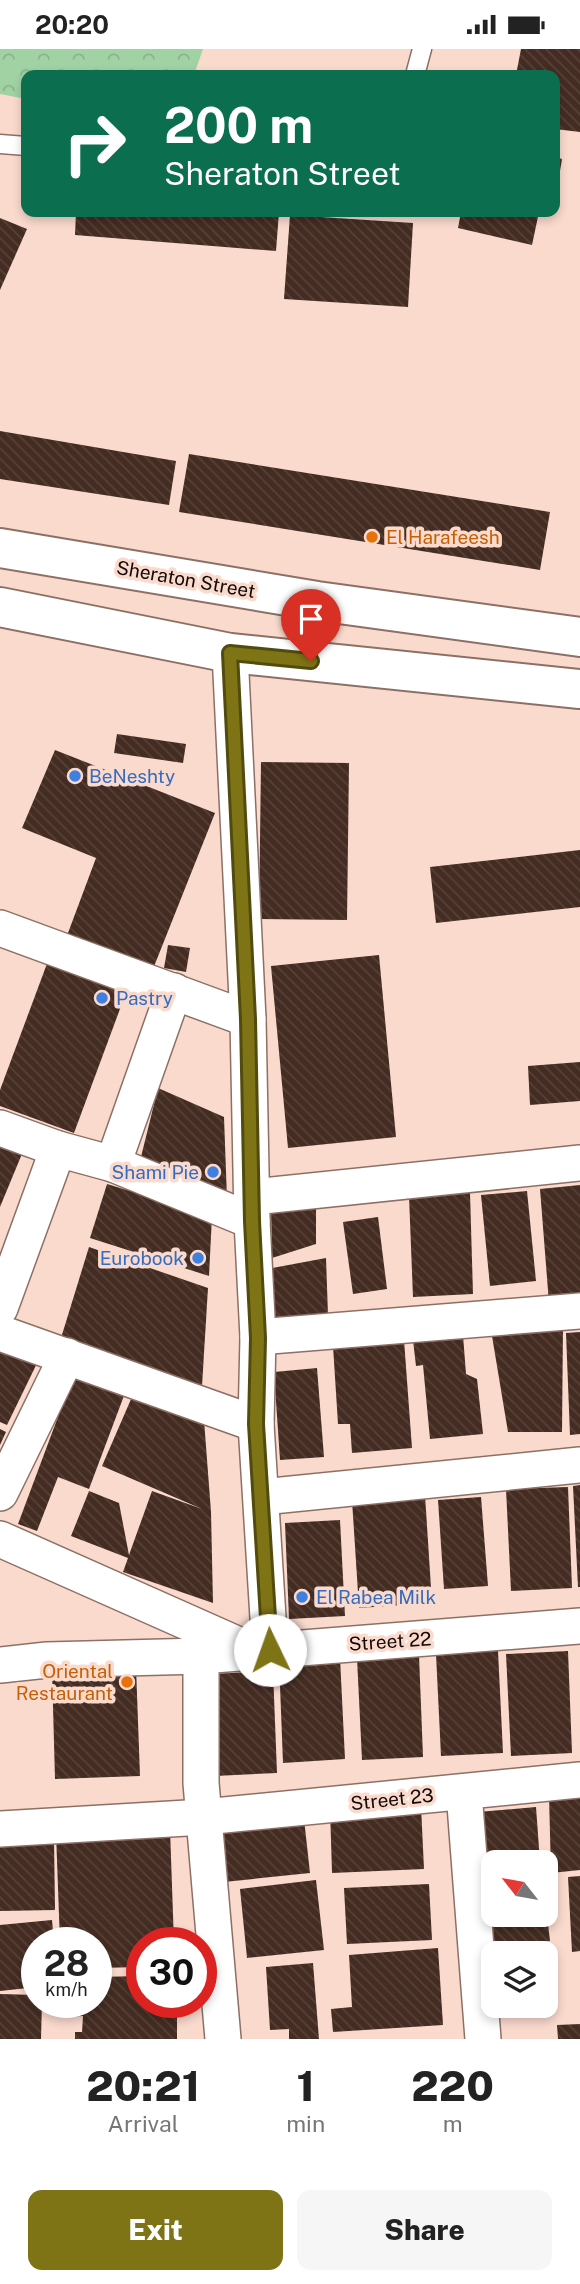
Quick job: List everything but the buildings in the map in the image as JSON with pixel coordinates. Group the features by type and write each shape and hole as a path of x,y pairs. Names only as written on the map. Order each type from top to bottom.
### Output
{"street":[{"name":"Sheraton Street","path":"0,548 317,601 580,637"},
{"path":"0,607 230,653 580,688"},
{"path":"0,1539 262,1651 262,1497 256,1424 258,1338 248,1019 230,653"},
{"path":"0,928 248,1019"},
{"path":"113,1164 174,991"},
{"path":"0,1128 58,1149 252,1209 580,1163"},
{"path":"0,1308 58,1149"},
{"path":"258,1338 580,1311"},
{"path":"0,1333 256,1424"},
{"path":"0,1493 67,1356"},
{"path":"262,1497 580,1465"},
{"name":"Street 22","path":"0,1665 47,1660 262,1651 580,1626"},
{"path":"201,1655 201,1783 223,2039"},
{"name":"Street 23","path":"0,1829 204,1817 580,1780"},
{"path":"464,1792 483,2039"}],"lane":[{"path":"416,70 422,49"},
{"path":"1,146 21,146"}],"green space":[{"path":"0,49 203,49 196,70 21,70 21,98 0,94"}],"place":[{"name":"El Harafeesh","path":"372,537"},
{"name":"BeNeshty","path":"75,776"},
{"name":"Pastry","path":"102,998"},
{"name":"Shami Pie","path":"213,1172"},
{"name":"Eurobook","path":"198,1258"},
{"name":"El Rabea Milk","path":"302,1597"},
{"name":"Oriental Restaurant","path":"127,1682"}],"route":[{"path":"270,1650 256,1424 258,1338 252,1221 248,1019 230,653 311,661"}]}
